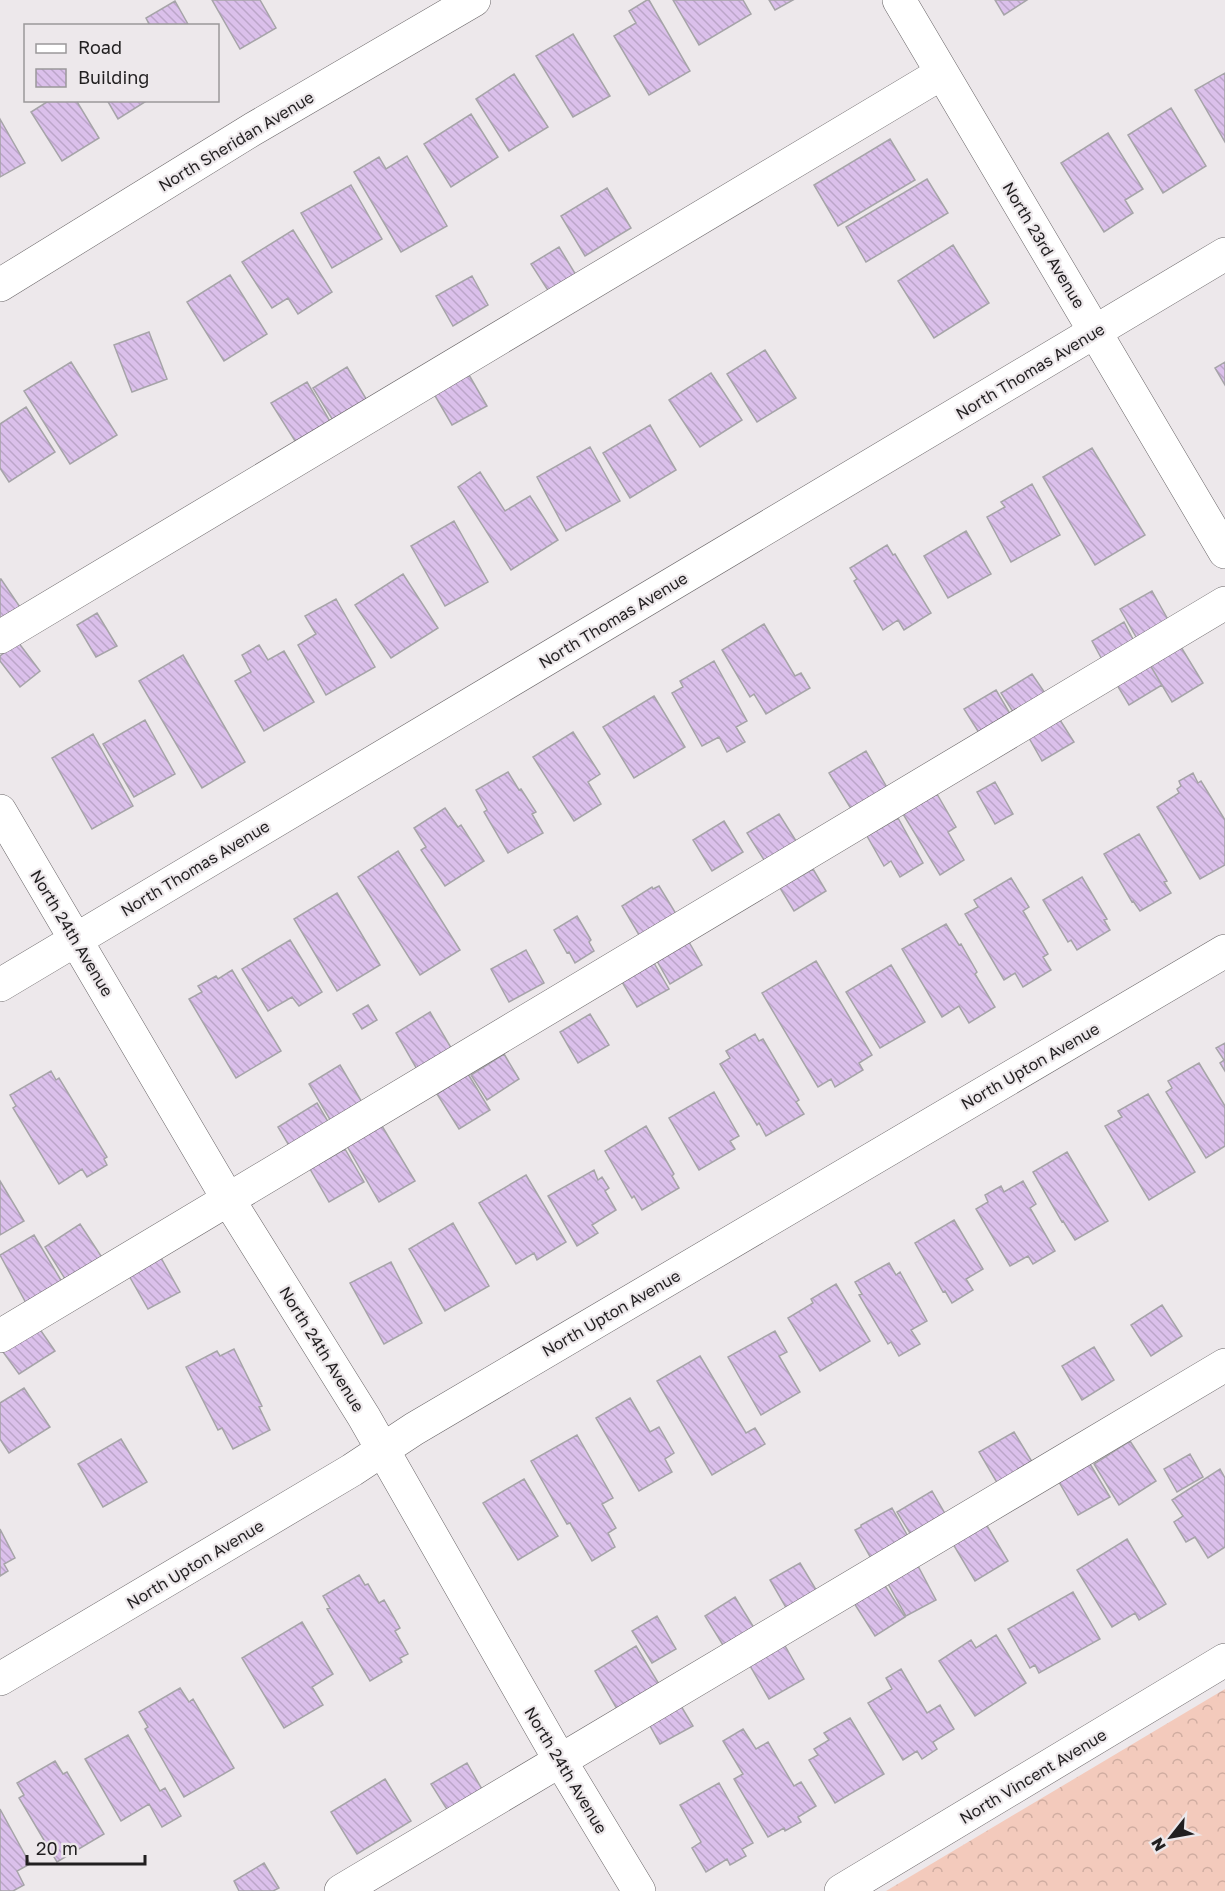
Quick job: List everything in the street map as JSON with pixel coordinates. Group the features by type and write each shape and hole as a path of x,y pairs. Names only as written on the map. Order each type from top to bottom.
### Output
{"street":[{"name":"North Sheridan Avenue","path":"0,285 253,129 474,0"},
{"name":"North 23rd Avenue","path":"899,0 1225,552"},
{"path":"0,637 942,73"},
{"name":"North Thomas Avenue","path":"0,985 1225,254"},
{"path":"0,1336 1225,603"},
{"name":"North 24th Avenue","path":"0,811 228,1199 383,1450 561,1762 639,1891"},
{"name":"North Upton Avenue","path":"0,1679 383,1450 414,1429 1225,951"},
{"path":"341,1891 1225,1365"},
{"name":"North Vincent Avenue","path":"841,1891 1225,1660"}],"green space":[{"path":"1225,1689 1225,1891 886,1891"}],"building":[{"path":"212,0 260,0 276,28 240,49"},
{"path":"647,0 690,71 649,95 614,36 636,23 629,11"},
{"path":"673,0 743,0 751,14 699,45"},
{"path":"769,0 793,0 775,10"},
{"path":"995,0 1027,0 1004,15"},
{"path":"175,1 188,24 149,24 146,18"},
{"path":"573,34 610,96 573,117 536,56"},
{"path":"1225,73 1225,142 1195,90"},
{"path":"514,74 548,127 509,151 476,99"},
{"path":"47,102 77,102 99,138 62,161 31,112"},
{"path":"108,102 145,102 118,119"},
{"path":"1171,108 1206,166 1163,193 1128,135"},
{"path":"471,114 498,157 451,187 424,144"},
{"path":"0,119 25,163 0,177"},
{"path":"1108,133 1143,189 1125,200 1133,213 1104,232 1061,163"},
{"path":"890,139 915,180 838,226 814,185"},
{"path":"407,156 447,226 401,252 354,172 379,157 386,169"},
{"path":"927,179 948,213 866,262 846,227"},
{"path":"351,185 382,239 332,268 301,213"},
{"path":"607,188 631,228 585,256 561,216"},
{"path":"293,230 332,292 298,314 288,298 272,308 242,262"},
{"path":"953,245 989,303 934,338 898,281"},
{"path":"559,247 576,275 549,292 531,264"},
{"path":"230,275 267,334 224,361 187,302"},
{"path":"472,276 488,305 453,326 436,296"},
{"path":"149,332 167,379 132,392 114,345"},
{"path":"765,350 796,398 757,422 727,374"},
{"path":"71,362 117,435 70,464 24,391"},
{"path":"1225,362 1225,385 1215,368"},
{"path":"347,367 368,402 334,422 313,388"},
{"path":"711,373 742,420 700,447 669,400"},
{"path":"469,375 487,406 452,425 434,394"},
{"path":"307,382 331,423 297,444 271,403"},
{"path":"26,407 55,452 9,482 0,468 0,424"},
{"path":"650,425 676,470 630,498 603,453"},
{"path":"590,447 620,501 566,531 537,477"},
{"path":"1092,448 1145,535 1095,565 1043,477"},
{"path":"480,472 505,511 530,496 558,540 511,570 458,487"},
{"path":"1032,484 1060,535 1011,562 987,517 1005,507 1001,502"},
{"path":"454,521 488,582 445,606 411,546"},
{"path":"966,531 991,574 948,598 924,556"},
{"path":"887,545 893,555 895,554 931,613 904,630 898,620 883,630 854,581 857,579 850,568"},
{"path":"403,574 438,628 391,658 355,605"},
{"path":"0,579 22,610 3,622 0,617"},
{"path":"1152,591 1171,625 1139,642 1120,609"},
{"path":"336,599 375,667 326,695 298,645 316,634 305,616"},
{"path":"97,613 117,646 96,657 77,625"},
{"path":"1124,622 1136,645 1104,663 1092,641"},
{"path":"764,624 795,676 801,673 810,688 766,714 754,694 750,697 722,650"},
{"path":"18,642 40,671 20,687 0,661 0,656"},
{"path":"259,645 268,660 284,651 314,702 264,731 235,681 251,672 242,655"},
{"path":"1181,647 1203,683 1172,702 1150,665"},
{"path":"183,655 245,762 202,788 139,681"},
{"path":"714,661 747,721 736,727 745,742 727,752 719,737 702,746 672,693 683,687 680,681"},
{"path":"1150,665 1162,685 1129,705 1117,685"},
{"path":"1032,674 1047,696 1015,715 1001,693"},
{"path":"996,690 1012,717 981,736 964,709"},
{"path":"654,696 685,747 634,778 603,727"},
{"path":"145,720 175,774 134,797 103,744"},
{"path":"1060,720 1074,742 1042,761 1029,738"},
{"path":"573,732 600,774 588,782 601,804 574,821 533,757"},
{"path":"93,734 133,806 92,829 52,758"},
{"path":"866,751 889,791 853,812 829,773"},
{"path":"508,772 536,812 532,814 543,833 508,853 484,812 487,810 476,790"},
{"path":"1193,773 1198,783 1201,781 1225,820 1225,865 1200,879 1157,807 1179,793 1177,789 1181,786 1179,781"},
{"path":"995,782 1013,814 995,824 977,792"},
{"path":"937,794 956,827 948,832 964,860 940,875 903,814"},
{"path":"445,808 458,827 461,825 484,861 445,886 421,850 426,847 414,828"},
{"path":"779,814 798,844 766,863 747,833"},
{"path":"898,818 923,863 900,877 891,861 884,866 867,836"},
{"path":"724,821 743,852 712,871 693,840"},
{"path":"1139,834 1167,881 1164,882 1171,893 1140,911 1132,902 1104,854"},
{"path":"398,851 460,950 420,975 358,877"},
{"path":"813,869 826,891 794,911 780,888"},
{"path":"1082,877 1107,919 1104,920 1110,930 1077,950 1071,940 1068,942 1043,900"},
{"path":"1011,878 1029,907 1023,911 1048,954 1043,957 1051,970 1023,987 1015,973 1004,980 965,914 978,907 974,900"},
{"path":"659,886 678,917 642,940 622,906 652,887 653,889"},
{"path":"337,893 380,965 337,991 294,919"},
{"path":"577,916 591,940 589,942 594,951 575,963 554,930"},
{"path":"946,924 959,945 961,944 977,972 975,974 995,1007 969,1023 959,1006 942,1017 902,949"},
{"path":"290,940 322,992 299,1006 292,997 268,1011 242,969"},
{"path":"689,942 702,965 670,984 657,961"},
{"path":"526,950 544,983 509,1002 491,969"},
{"path":"816,961 872,1055 859,1063 863,1070 835,1087 831,1079 818,1087 762,993"},
{"path":"654,963 669,989 637,1007 622,982"},
{"path":"891,965 925,1022 880,1048 846,992"},
{"path":"232,970 281,1051 236,1078 189,999 202,992 198,986 216,976 218,979"},
{"path":"368,1005 377,1020 362,1029 353,1014"},
{"path":"430,1012 453,1051 418,1071 396,1033"},
{"path":"590,1014 609,1045 578,1063 560,1032"},
{"path":"755,1034 759,1041 763,1039 799,1100 796,1102 804,1114 766,1136 720,1064 730,1058 726,1051"},
{"path":"1225,1043 1225,1071 1220,1063 1224,1060 1216,1048"},
{"path":"504,1054 519,1079 487,1100 471,1075"},
{"path":"1199,1063 1225,1106 1225,1146 1206,1158 1166,1092 1172,1088 1168,1081"},
{"path":"340,1065 363,1104 332,1123 309,1084"},
{"path":"51,1071 56,1080 59,1078 107,1157 104,1159 107,1165 87,1177 82,1169 59,1184 13,1108 16,1106 10,1095"},
{"path":"468,1074 490,1110 459,1129 437,1094"},
{"path":"714,1092 739,1136 730,1141 735,1149 699,1170 669,1118"},
{"path":"1148,1094 1195,1172 1149,1200 1105,1126 1122,1117 1118,1111"},
{"path":"317,1103 330,1125 291,1149 278,1127"},
{"path":"382,1126 415,1181 379,1202 347,1146"},
{"path":"646,1126 674,1174 672,1176 679,1188 642,1210 634,1196 632,1198 605,1151"},
{"path":"345,1149 364,1182 329,1202 310,1169"},
{"path":"1067,1152 1108,1221 1075,1240 1033,1172"},
{"path":"594,1170 598,1180 602,1177 609,1188 605,1191 616,1210 592,1225 598,1233 577,1246 548,1196"},
{"path":"526,1175 566,1242 537,1260 534,1253 516,1264 479,1203"},
{"path":"0,1181 24,1221 0,1235"},
{"path":"1023,1181 1036,1204 1030,1208 1055,1251 1033,1264 1028,1256 1010,1266 976,1209 988,1202 985,1195 1001,1186 1004,1192"},
{"path":"954,1220 983,1269 966,1279 973,1290 952,1303 945,1291 943,1292 915,1243"},
{"path":"453,1223 489,1286 445,1311 409,1249"},
{"path":"80,1224 103,1259 67,1282 45,1247"},
{"path":"34,1235 62,1282 26,1303 0,1255"},
{"path":"160,1256 180,1292 148,1309 128,1274"},
{"path":"391,1262 422,1323 384,1344 350,1283"},
{"path":"889,1263 896,1275 900,1272 927,1321 911,1330 920,1344 899,1356 891,1342 888,1344 859,1295 862,1294 855,1282"},
{"path":"836,1284 870,1341 820,1371 788,1318 813,1303 811,1299"},
{"path":"1162,1305 1182,1336 1151,1356 1131,1325"},
{"path":"39,1328 55,1351 19,1374 3,1352"},
{"path":"775,1331 787,1352 779,1356 800,1392 761,1415 728,1357"},
{"path":"1094,1347 1114,1380 1082,1400 1062,1366"},
{"path":"234,1349 262,1406 259,1407 270,1430 233,1449 222,1428 218,1430 186,1367 217,1351 220,1356"},
{"path":"700,1356 746,1433 755,1428 765,1444 712,1475 657,1381"},
{"path":"24,1388 50,1427 9,1453 0,1439 0,1403"},
{"path":"630,1398 650,1432 659,1427 674,1453 665,1459 672,1472 639,1491 596,1418"},
{"path":"1014,1432 1034,1465 999,1486 979,1452"},
{"path":"577,1435 613,1498 602,1504 616,1528 608,1533 615,1547 592,1561 570,1523 567,1524 531,1461"},
{"path":"121,1439 147,1482 103,1507 78,1464"},
{"path":"1130,1441 1156,1481 1119,1505 1094,1464"},
{"path":"1190,1454 1203,1477 1177,1492 1164,1469"},
{"path":"1090,1464 1110,1497 1078,1515 1059,1482"},
{"path":"1220,1469 1225,1478 1225,1547 1208,1558 1195,1537 1186,1542 1174,1522 1183,1516 1172,1500"},
{"path":"524,1479 558,1536 518,1560 483,1503"},
{"path":"932,1491 947,1517 913,1538 897,1512"},
{"path":"892,1508 910,1540 872,1560 855,1530"},
{"path":"986,1524 1008,1561 975,1581 953,1544"},
{"path":"0,1529 15,1558 4,1564 8,1571 0,1576"},
{"path":"1127,1539 1166,1604 1139,1620 1135,1613 1112,1627 1077,1570"},
{"path":"800,1563 818,1593 788,1611 770,1580"},
{"path":"918,1566 936,1600 906,1616 887,1582"},
{"path":"359,1575 365,1585 368,1584 379,1603 384,1600 400,1628 395,1631 408,1654 400,1658 402,1662 370,1681 327,1609 330,1608 323,1596"},
{"path":"884,1584 905,1617 875,1636 854,1603"},
{"path":"1073,1592 1100,1639 1039,1673 1035,1665 1030,1668 1008,1629"},
{"path":"735,1597 756,1631 726,1650 705,1616"},
{"path":"657,1616 676,1649 652,1663 632,1631"},
{"path":"302,1622 333,1674 312,1687 323,1705 284,1728 242,1658"},
{"path":"996,1635 1026,1683 975,1716 939,1661 971,1640 976,1648"},
{"path":"784,1644 804,1679 769,1699 749,1664"},
{"path":"636,1646 659,1684 617,1709 595,1671"},
{"path":"901,1669 927,1713 940,1705 954,1729 933,1742 937,1749 922,1759 917,1751 903,1760 868,1703 892,1689 886,1678"},
{"path":"180,1688 189,1702 193,1699 234,1768 184,1797 145,1729 148,1727 139,1712"},
{"path":"681,1706 693,1726 660,1744 649,1724"},
{"path":"850,1718 884,1774 835,1803 809,1760 818,1755 814,1749 829,1740 824,1733"},
{"path":"743,1729 756,1749 768,1742 794,1786 801,1782 816,1806 798,1817 801,1822 768,1837 734,1779 743,1774 723,1741"},
{"path":"128,1735 160,1791 165,1788 181,1816 162,1827 149,1804 121,1821 85,1759"},
{"path":"55,1761 63,1774 67,1772 104,1834 57,1862 19,1798 24,1795 17,1783"},
{"path":"467,1763 483,1791 448,1811 431,1784"},
{"path":"385,1779 411,1821 357,1854 331,1812"},
{"path":"719,1783 753,1843 742,1849 746,1856 730,1865 727,1859 706,1872 692,1848 701,1842 680,1805"},
{"path":"0,1809 30,1864 17,1871 24,1885 13,1891 0,1891"},
{"path":"264,1863 279,1888 273,1891 239,1891 234,1881"}]}
